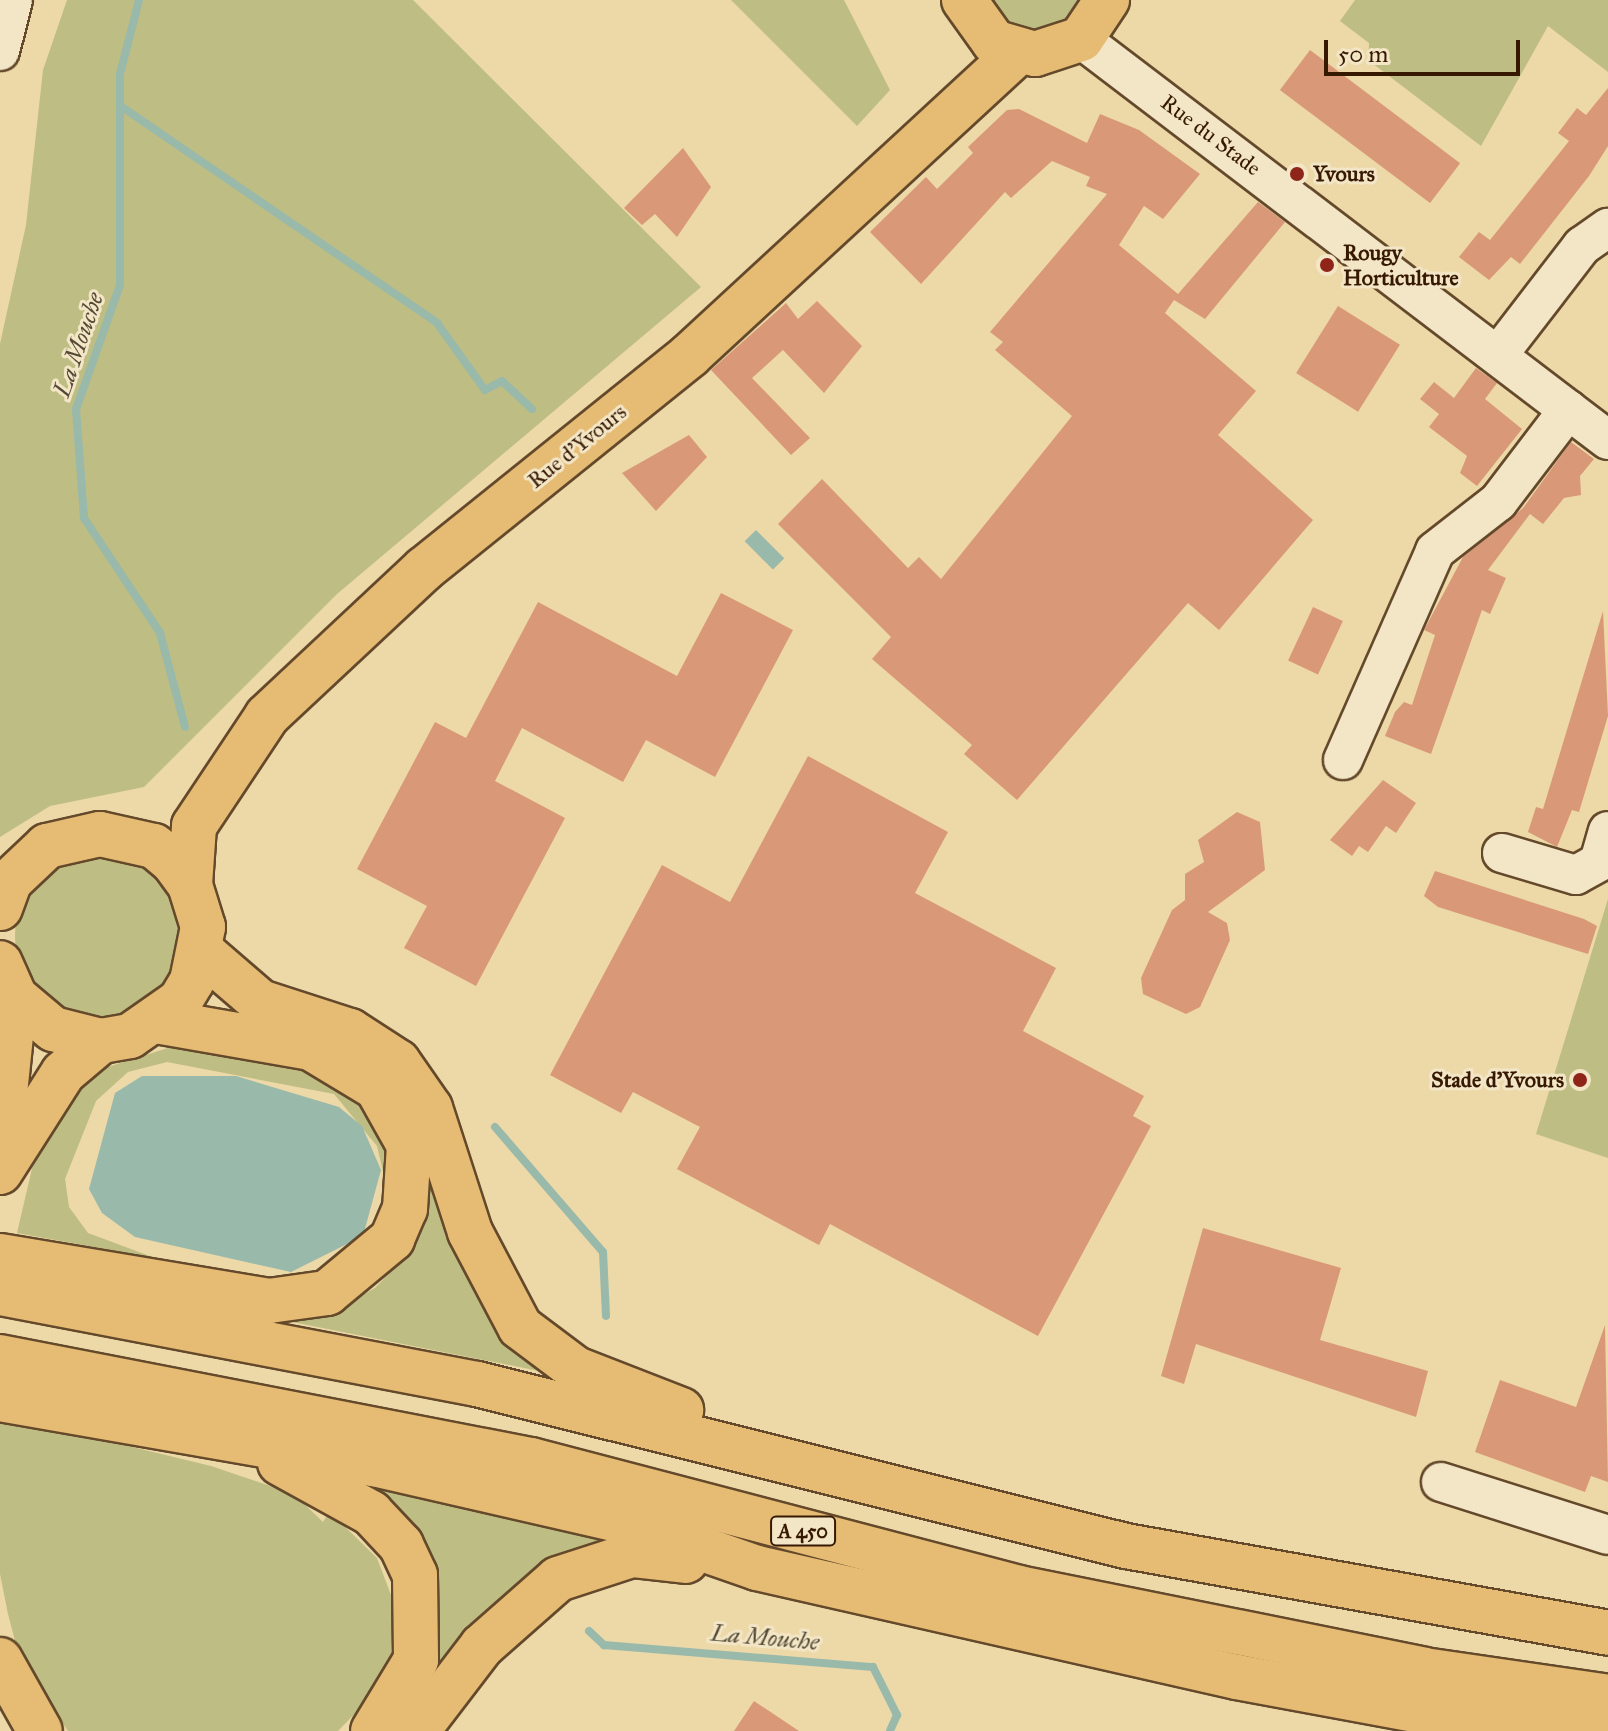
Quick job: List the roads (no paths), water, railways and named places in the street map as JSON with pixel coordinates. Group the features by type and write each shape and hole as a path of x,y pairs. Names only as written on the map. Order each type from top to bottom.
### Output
{"main road":[{"path":"970,12 1018,52 1051,52 1081,39 1107,0"},
{"path":"919,149 962,71 970,12"},
{"name":"Rue d'Yvours","path":"239,748 365,620 690,355 919,149 1018,52"},
{"path":"129,837 239,748"},
{"path":"190,885 194,826 239,748"},
{"path":"0,1172 63,1073 101,1041 156,1021 180,1001 201,951 200,907 190,885 154,846 129,837 69,836 47,846 3,891"},
{"path":"201,951 260,1002 350,1031 398,1062 430,1108 487,1272 520,1327 546,1351 635,1395 761,1436 808,1470"},
{"path":"8,980 53,1029 101,1041"},
{"path":"0,1142 8,980"},
{"path":"0,1256 269,1301 327,1293 392,1239 407,1198 409,1145 377,1088 311,1048 156,1021"},
{"path":"0,1293 477,1384 808,1470 1126,1546 1608,1633"},
{"name":"A 450","path":"0,1357 531,1460 1019,1588 1424,1670 1608,1697"},
{"path":"0,1399 238,1443 374,1464 622,1521 757,1568 994,1626 1453,1717 1496,1731"},
{"path":"238,1443 337,1490 371,1513 406,1555 421,1619 416,1660 373,1731"},
{"path":"417,1731 503,1623 558,1579 632,1555 757,1568"},
{"path":"0,1660 40,1731"},
{"path":"1453,1717 1608,1725"}],"street":[{"path":"0,51 13,0"},
{"name":"Rue du Stade","path":"1081,39 1608,440"},
{"path":"1498,355 1582,246 1608,228"},
{"path":"1343,760 1435,551 1498,502 1568,410"},
{"path":"1502,853 1576,875 1599,862 1608,831"},
{"path":"1441,1482 1608,1535"}],"waterway":[{"name":"La Mouche","path":"139,0 120,74 120,285 76,409 84,518 160,633 185,727"},
{"path":"122,107 437,323 485,390 502,381 532,409"},
{"name":"La Mouche","path":"495,1127 603,1252 606,1316"},
{"name":"La Mouche","path":"589,1631 604,1645 873,1667 897,1715 890,1731"}],"place":[{"name":"Yvours","path":"1297,174"},
{"name":"Rougy Horticulture","path":"1327,265"},
{"name":"Stade d'Yvours","path":"1580,1080"}]}
